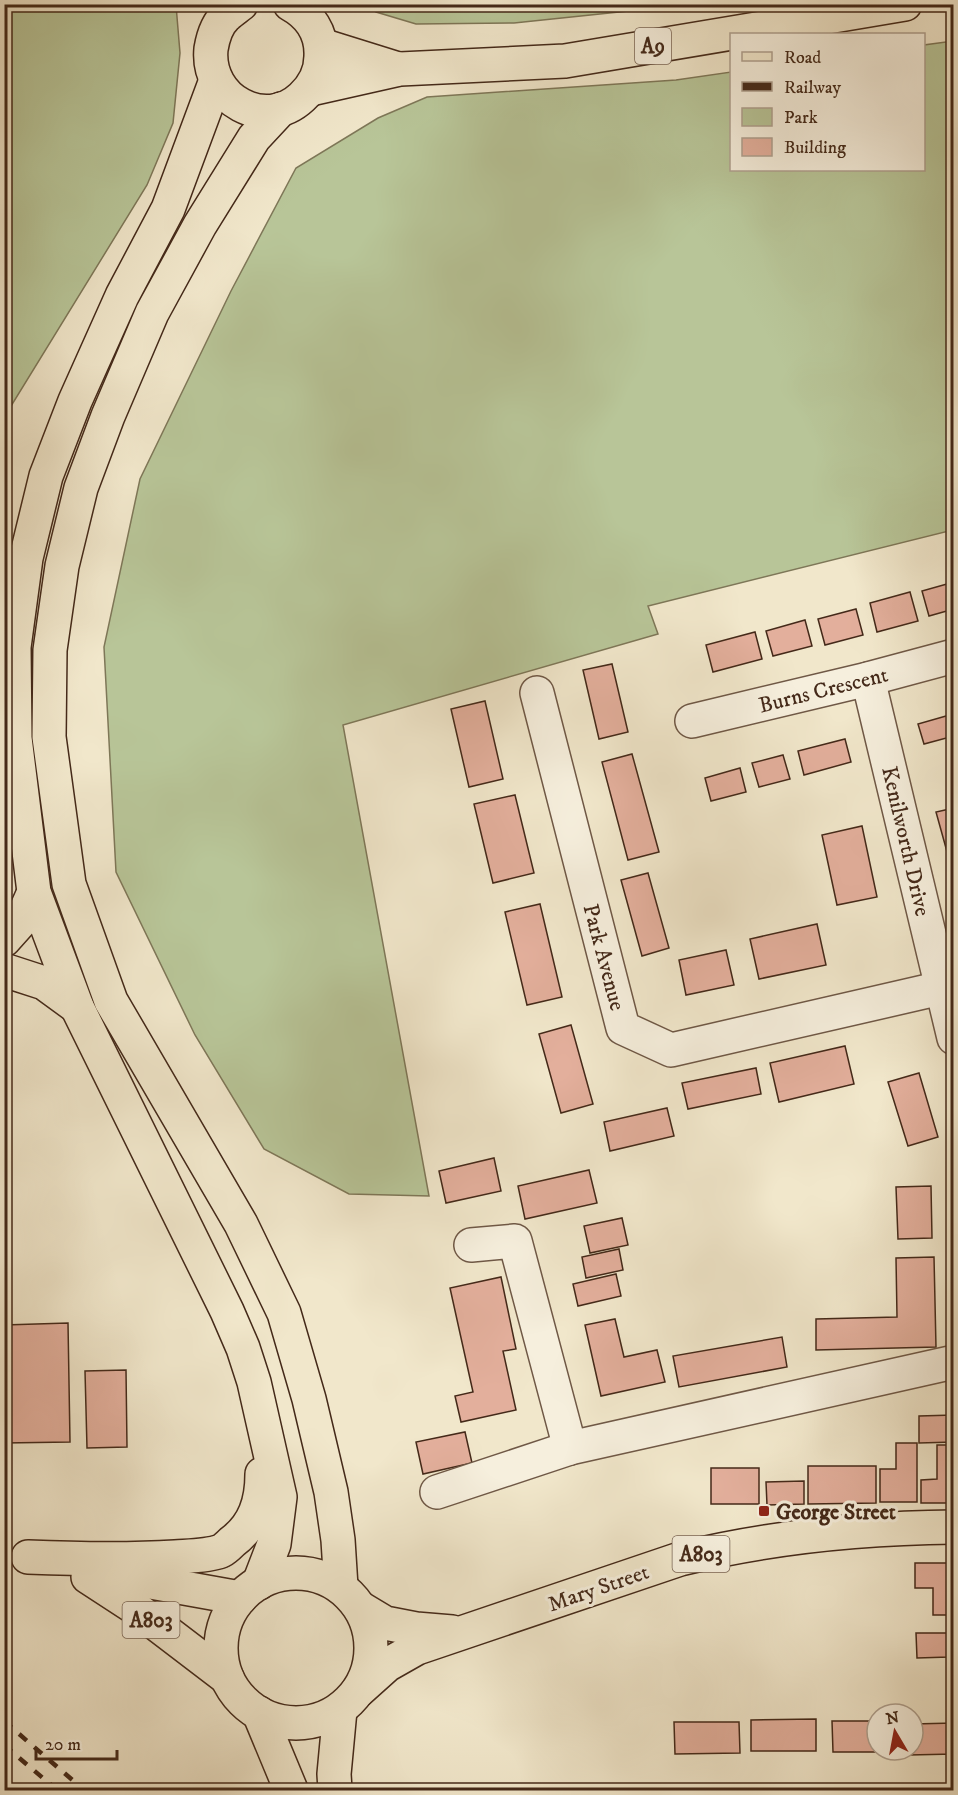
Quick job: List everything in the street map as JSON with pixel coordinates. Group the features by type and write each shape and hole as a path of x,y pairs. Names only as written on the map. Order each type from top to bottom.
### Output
{"main road":[{"path":"241,4 224,17 212,20 210,62 216,80 227,96 243,106 262,111 281,109"},
{"path":"290,4 301,11 315,26 321,45 321,68 310,89 297,101 281,109 254,138 200,225 152,313 108,416 81,488 62,566 50,650 49,737 69,884 111,1001 241,1224 284,1313 309,1399 331,1492 338,1540 351,1597 370,1631 372,1653 368,1671 349,1701 334,1774 335,1791"},
{"name":"A9","path":"732,33 905,4"},
{"name":"A9","path":"310,89 400,69 565,61 730,33"},
{"name":"A9","path":"321,45 400,69"},
{"path":"216,80 168,209 122,296 66,422 46,476 26,558 14,647 15,738 34,892 77,1007 227,1311 243,1348 254,1382 271,1490 274,1544 249,1590"},
{"path":"4,940 21,921 34,892"},
{"path":"4,970 44,983 77,1007"},
{"path":"16,1555 90,1560 147,1559 192,1556 221,1551 241,1536 271,1490"},
{"name":"Mary Street","path":"349,1701 387,1665 417,1648 680,1559 772,1539 954,1527"},
{"name":"A803","path":"16,1555 71,1568 249,1590"},
{"name":"A803","path":"71,1568 134,1606 227,1678"},
{"name":"A803","path":"349,1701 316,1721 298,1724 276,1721 258,1713 240,1698 227,1678 222,1659 222,1635 231,1611 249,1590 280,1575 300,1573 318,1576 351,1597"},
{"name":"Mary Street","path":"351,1597 385,1623 416,1629 459,1632"},
{"path":"258,1713 291,1791"}],"street":[{"name":"Burns Crescent","path":"692,721 954,656"},
{"name":"Kenilworth Drive","path":"868,679 948,986 954,1038"},
{"name":"Park Avenue","path":"537,693 623,1028 671,1050 948,986"},
{"path":"471,1245 515,1241 570,1448"},
{"path":"437,1492 570,1448 954,1362"}],"green space":[{"path":"5,4 176,5 180,53 173,123 147,185 11,406 5,428"},
{"path":"557,4 686,5 514,23 416,24 376,12 367,5 509,8"},
{"path":"953,41 953,530 648,606 658,634 343,725 429,1196 349,1194 264,1149 195,1035 116,872 104,647 140,479 231,291 296,168 378,118 427,97 676,80 730,72 730,171 925,171 925,45"}],"building":[{"path":"954,582 954,609 929,616 922,591"},
{"path":"910,592 918,621 877,632 870,603"},
{"path":"856,609 863,635 825,645 818,619"},
{"path":"805,620 812,646 773,656 766,631"},
{"path":"755,632 762,659 713,672 706,645"},
{"path":"612,664 628,732 599,739 583,670"},
{"path":"485,701 503,779 469,787 451,709"},
{"path":"953,714 954,736 924,744 918,724"},
{"path":"845,739 851,762 804,775 798,751"},
{"path":"632,754 659,852 628,860 602,762"},
{"path":"783,755 790,779 759,787 752,763"},
{"path":"740,768 746,792 711,801 705,778"},
{"path":"515,795 534,873 493,883 474,804"},
{"path":"954,808 954,877 936,812"},
{"path":"862,826 877,897 837,905 822,835"},
{"path":"648,873 669,948 642,956 621,880"},
{"path":"540,904 562,997 527,1005 505,912"},
{"path":"817,924 826,965 759,979 750,939"},
{"path":"726,950 734,985 686,995 679,960"},
{"path":"571,1025 593,1104 561,1113 539,1034"},
{"path":"845,1046 854,1084 779,1102 770,1063"},
{"path":"756,1068 761,1094 688,1109 682,1083"},
{"path":"919,1073 938,1137 908,1146 888,1082"},
{"path":"667,1108 674,1136 610,1151 604,1122"},
{"path":"494,1158 501,1191 446,1203 439,1171"},
{"path":"589,1170 597,1203 525,1219 518,1186"},
{"path":"931,1186 932,1238 898,1239 896,1187"},
{"path":"622,1218 628,1245 590,1253 584,1226"},
{"path":"619,1249 623,1270 586,1278 582,1257"},
{"path":"934,1257 936,1347 816,1350 816,1319 897,1317 896,1258"},
{"path":"616,1274 621,1296 578,1306 573,1284"},
{"path":"501,1277 516,1349 503,1351 516,1410 461,1422 455,1396 473,1392 450,1288"},
{"path":"615,1319 624,1357 657,1350 665,1382 601,1396 585,1325"},
{"path":"68,1323 70,1442 4,1443 4,1325"},
{"path":"782,1337 787,1367 679,1387 673,1356"},
{"path":"126,1370 127,1447 87,1448 85,1371"},
{"path":"954,1415 954,1442 919,1443 919,1416"},
{"path":"465,1432 472,1463 423,1474 416,1442"},
{"path":"896,1443 917,1443 917,1502 880,1502 880,1469 896,1469"},
{"path":"937,1445 954,1445 954,1503 921,1503 921,1480 937,1479"},
{"path":"808,1466 876,1466 876,1503 808,1504"},
{"path":"711,1468 759,1468 759,1504 711,1504"},
{"path":"804,1481 804,1504 767,1505 766,1482"},
{"path":"915,1563 954,1563 954,1615 933,1615 933,1588 915,1588"},
{"path":"916,1633 948,1633 949,1657 917,1658"},
{"path":"816,1719 816,1751 751,1751 751,1720"},
{"path":"832,1721 865,1721 865,1752 833,1752"},
{"path":"674,1722 739,1722 740,1753 675,1754"},
{"path":"954,1723 954,1754 925,1755 925,1724"}],"railway":[{"path":"4,1721 84,1790"},
{"path":"4,1745 57,1790"}],"place":[{"name":"George Street","path":"764,1511"}]}
